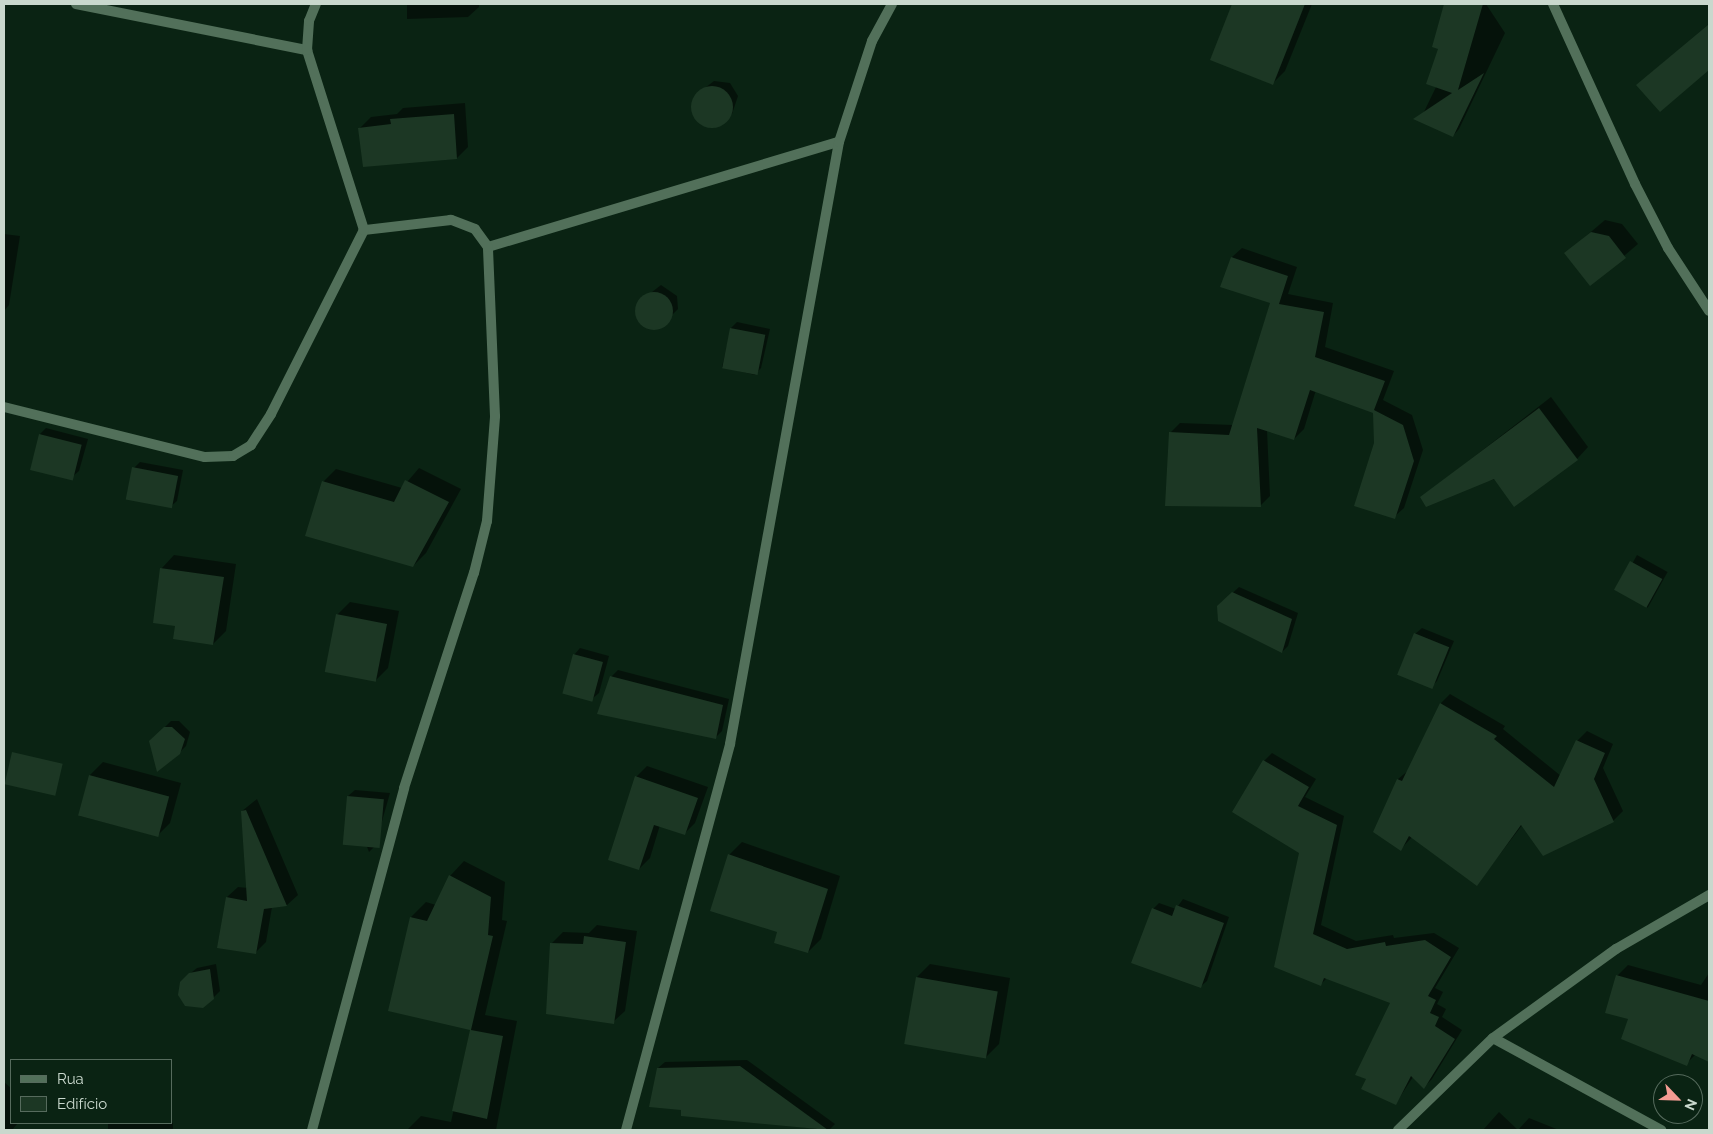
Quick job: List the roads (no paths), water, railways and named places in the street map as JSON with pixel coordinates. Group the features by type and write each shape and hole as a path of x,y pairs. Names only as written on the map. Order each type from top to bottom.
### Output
{"street":[{"path":"76,4 307,50"},
{"path":"4,407 205,457 232,456 251,445 271,414 364,230 307,50 309,21 316,4"},
{"path":"626,1130 730,744 839,142 872,41 892,4"},
{"path":"1553,4 1635,184 1668,248 1709,312"},
{"path":"488,247 839,142"},
{"path":"312,1130 404,788 474,573 487,521 495,416 488,247 475,229 451,220 364,230"},
{"path":"1398,1130 1493,1038 1616,950 1709,895"},
{"path":"1493,1038 1661,1130"}]}
